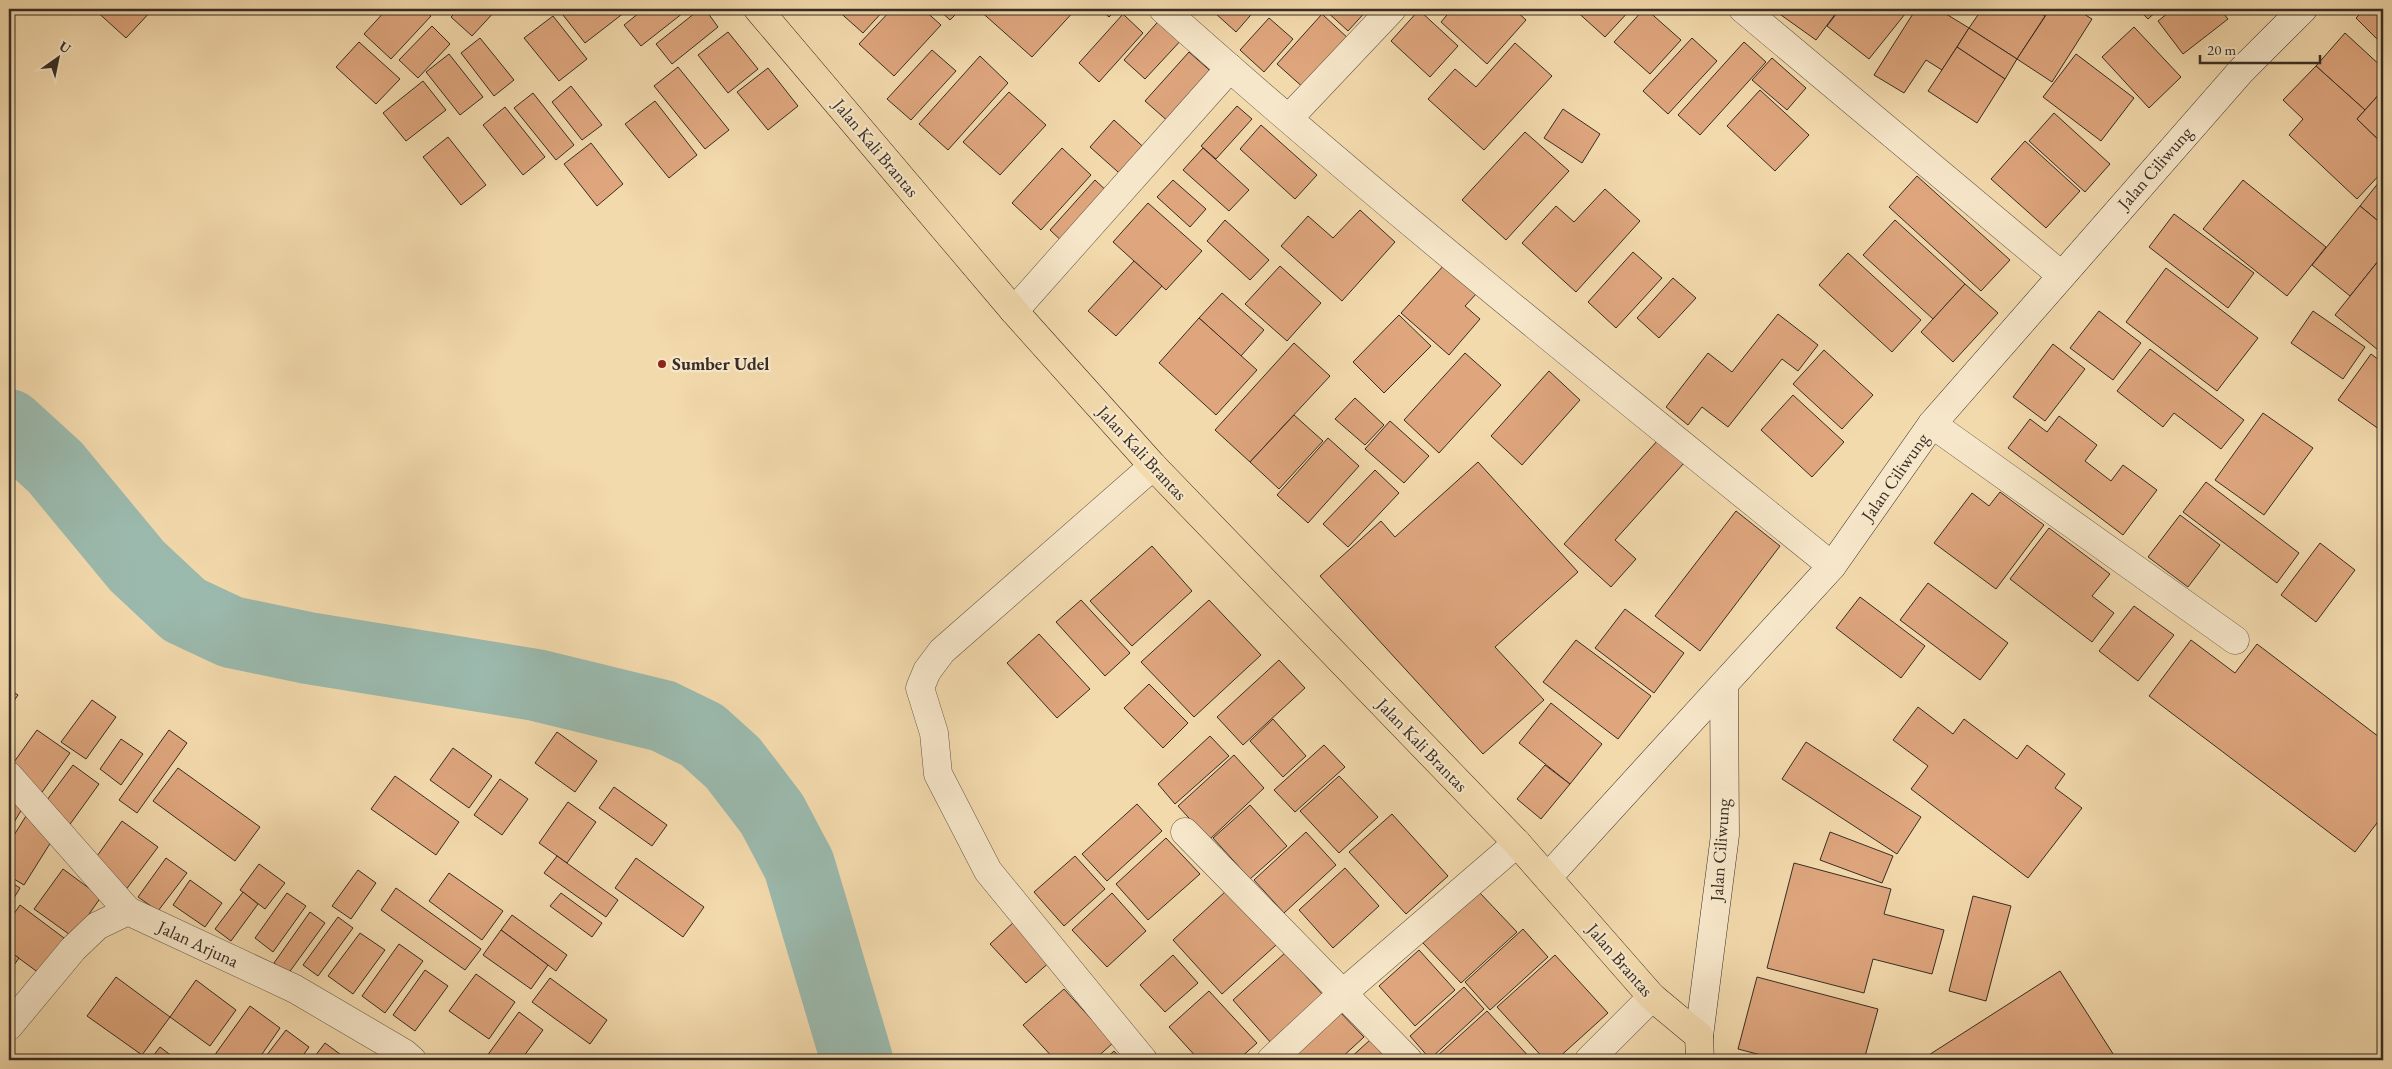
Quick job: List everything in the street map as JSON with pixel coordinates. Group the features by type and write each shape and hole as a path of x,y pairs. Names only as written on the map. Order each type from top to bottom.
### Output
{"main road":[{"name":"Jalan Kali Brantas","path":"758,9 1014,311 1153,466 1517,843 1548,878"},
{"name":"Jalan Brantas","path":"1548,878 1652,997 1700,1048"}],"street":[{"path":"1163,9 1289,118 1590,370 1832,566"},
{"path":"1289,118 1392,9"},
{"path":"1743,9 2061,274"},
{"name":"Jalan Ciliwung","path":"1700,1048 1725,835 1724,684 1832,566 1932,424 2241,70 2302,9"},
{"path":"1014,311 1230,68"},
{"path":"1932,424 2235,640"},
{"path":"1144,1060 988,870 938,774 934,733 920,688 927,671 942,652 1153,466"},
{"path":"1548,878 1724,684"},
{"path":"9,776 128,911 97,926 73,950 9,1026"},
{"path":"1185,832 1408,1060"},
{"path":"1271,1060 1343,993 1517,843"},
{"name":"Jalan Arjuna","path":"128,911 295,989 404,1053 412,1060"},
{"path":"1589,1060 1652,997"}],"building":[{"path":"94,9 153,9 126,38"},
{"path":"387,9 423,9 431,16 391,59 364,34"},
{"path":"459,9 497,9 472,36 451,17"},
{"path":"571,9 629,9 585,43 563,15"},
{"path":"644,9 688,9 641,46 624,25"},
{"path":"700,9 705,9 718,27 672,64 656,44"},
{"path":"836,9 885,9 863,33"},
{"path":"892,9 923,9 941,25 894,76 859,44"},
{"path":"938,9 961,9 950,20"},
{"path":"978,9 1076,9 1032,57"},
{"path":"1100,9 1117,9 1109,17"},
{"path":"1219,9 1256,9 1236,32 1215,13"},
{"path":"1324,9 1368,9 1348,31"},
{"path":"1452,9 1514,9 1526,20 1487,64 1441,22"},
{"path":"1574,9 1631,9 1605,37"},
{"path":"1644,9 1681,40 1650,74 1614,42"},
{"path":"1775,9 1839,9 1816,40"},
{"path":"1840,9 1909,9 1869,59 1827,26"},
{"path":"1916,9 1938,9 1969,28 1942,70 1926,60 1904,93 1874,75"},
{"path":"1982,9 2033,9 2045,16 2017,59 1969,28"},
{"path":"2050,9 2076,9 2092,19 2052,82 2017,59"},
{"path":"2138,9 2159,9 2148,19"},
{"path":"2173,9 2220,9 2228,19 2183,54 2158,21"},
{"path":"2365,9 2383,9 2383,45 2356,18"},
{"path":"1419,10 1458,46 1430,77 1391,41"},
{"path":"1123,14 1143,33 1099,82 1079,63"},
{"path":"1322,14 1351,41 1306,90 1277,64"},
{"path":"553,16 587,59 559,81 524,38"},
{"path":"1163,16 1185,36 1145,79 1124,60"},
{"path":"1269,18 1293,39 1264,72 1240,50"},
{"path":"432,26 450,44 418,78 399,60"},
{"path":"2134,27 2181,77 2149,108 2102,57"},
{"path":"1969,28 2017,59 2005,79 1957,47"},
{"path":"728,32 758,69 728,93 698,55"},
{"path":"2345,33 2383,68 2383,90 2365,110 2316,66"},
{"path":"480,38 514,80 494,96 461,53"},
{"path":"1692,38 1717,61 1668,114 1643,91"},
{"path":"359,42 400,79 376,104 336,67"},
{"path":"1744,42 1766,62 1700,135 1678,115"},
{"path":"1515,43 1552,76 1484,150 1428,99 1455,69 1476,87"},
{"path":"1957,47 2005,79 1977,123 1928,91"},
{"path":"932,50 956,71 911,120 887,99"},
{"path":"1189,52 1215,75 1170,123 1145,101"},
{"path":"449,54 483,97 460,115 426,72"},
{"path":"2076,54 2134,98 2101,141 2043,97"},
{"path":"980,56 1008,83 948,150 919,124"},
{"path":"1772,58 1806,88 1787,110 1752,80"},
{"path":"2316,66 2365,110 2357,119 2383,144 2383,171 2357,199 2289,135 2303,119 2283,100"},
{"path":"678,67 729,130 705,149 654,86"},
{"path":"768,68 798,106 768,130 737,92"},
{"path":"423,81 446,110 406,141 383,113"},
{"path":"571,86 602,125 582,140 552,102"},
{"path":"1760,90 1809,135 1775,171 1727,126"},
{"path":"2383,90 2383,144 2357,119"},
{"path":"1009,92 1046,125 1000,175 963,142"},
{"path":"533,93 574,145 556,160 514,108"},
{"path":"655,101 697,155 669,178 625,124"},
{"path":"1237,106 1252,119 1216,159 1201,146"},
{"path":"505,107 545,157 523,175 483,125"},
{"path":"1563,109 1600,134 1582,163 1544,138"},
{"path":"2054,113 2110,164 2085,192 2029,141"},
{"path":"1114,120 1151,154 1127,180 1090,147"},
{"path":"1261,125 1317,175 1295,199 1240,149"},
{"path":"1525,132 1569,171 1506,240 1462,200"},
{"path":"448,137 486,185 461,205 423,157"},
{"path":"2025,141 2080,191 2046,228 1991,179"},
{"path":"591,143 623,184 597,206 564,164"},
{"path":"1062,148 1091,175 1041,230 1012,203"},
{"path":"1203,148 1249,190 1229,211 1183,170"},
{"path":"1917,176 2010,260 1981,291 1889,207"},
{"path":"2383,177 2383,225 2360,206"},
{"path":"1095,180 1111,195 1066,245 1050,230"},
{"path":"1173,180 1206,209 1190,227 1157,197"},
{"path":"2243,180 2326,247 2287,296 2203,229"},
{"path":"1605,189 1640,221 1576,292 1522,243 1556,206 1574,222"},
{"path":"1148,203 1202,251 1166,290 1113,242"},
{"path":"2360,206 2383,225 2383,255 2350,296 2312,265"},
{"path":"1360,210 1395,242 1342,301 1281,246 1308,216 1333,238"},
{"path":"2174,214 2254,273 2228,308 2149,247"},
{"path":"1225,220 1269,260 1250,280 1207,241"},
{"path":"1895,220 1965,284 1933,319 1863,255"},
{"path":"1633,252 1662,278 1616,328 1588,302"},
{"path":"1848,253 1921,320 1892,352 1819,285"},
{"path":"2383,255 2383,354 2335,315"},
{"path":"1134,261 1162,286 1116,336 1088,311"},
{"path":"1445,264 1477,293 1465,306 1480,319 1449,355 1401,313"},
{"path":"1280,266 1321,303 1287,341 1245,304"},
{"path":"2166,268 2258,338 2217,391 2126,322"},
{"path":"1673,278 1696,298 1659,338 1637,318"},
{"path":"1965,284 1998,313 1953,362 1921,332"},
{"path":"1222,293 1264,330 1241,356 1199,318"},
{"path":"2099,311 2141,343 2113,380 2070,348"},
{"path":"2313,311 2365,347 2343,379 2291,343"},
{"path":"1778,314 1818,345 1798,371 1782,359 1728,427 1702,407 1688,425 1666,407 1708,353 1732,372"},
{"path":"1399,315 1431,346 1384,393 1353,362"},
{"path":"1199,318 1257,370 1216,415 1159,363"},
{"path":"1294,343 1330,376 1250,462 1215,430"},
{"path":"2053,344 2085,369 2045,421 2013,397"},
{"path":"2150,349 2244,420 2221,449 2174,413 2163,427 2117,391"},
{"path":"1824,350 1873,395 1842,429 1793,384"},
{"path":"1465,353 1501,385 1439,453 1404,420"},
{"path":"2371,354 2383,363 2383,432 2338,400"},
{"path":"1549,371 1580,400 1522,465 1491,436"},
{"path":"1793,395 1844,442 1812,477 1761,430"},
{"path":"1355,398 1384,425 1365,445 1335,419"},
{"path":"2263,413 2313,448 2264,515 2215,480"},
{"path":"1294,415 1323,441 1279,489 1250,462"},
{"path":"2059,416 2097,445 2085,461 2111,481 2123,465 2157,490 2123,535 2008,448 2030,419 2047,432"},
{"path":"1390,421 1429,456 1404,483 1365,449"},
{"path":"1328,438 1359,466 1308,523 1277,495"},
{"path":"1658,440 1684,463 1615,540 1636,559 1611,587 1564,544"},
{"path":"1478,462 1578,572 1495,647 1544,700 1483,754 1320,576 1381,521 1395,537"},
{"path":"1375,470 1399,493 1348,547 1323,524"},
{"path":"2206,482 2299,553 2277,583 2183,512"},
{"path":"2000,492 2044,525 1996,589 1934,543 1972,493 1989,506"},
{"path":"1736,511 1780,546 1700,651 1655,616"},
{"path":"2180,515 2220,545 2188,587 2148,557"},
{"path":"2049,528 2110,574 2092,596 2114,613 2092,642 2010,579"},
{"path":"2320,543 2355,570 2316,622 2281,595"},
{"path":"1152,546 1192,591 1132,646 1090,601"},
{"path":"1928,583 2008,643 1980,680 1900,620"},
{"path":"1860,597 1925,646 1901,678 1836,628"},
{"path":"1081,600 1130,653 1105,676 1056,622"},
{"path":"1209,600 1261,655 1194,717 1141,662"},
{"path":"2134,606 2174,635 2138,681 2099,651"},
{"path":"1625,609 1684,653 1654,693 1595,648"},
{"path":"1039,634 1090,689 1057,718 1007,663"},
{"path":"1576,640 1651,696 1618,739 1543,682"},
{"path":"2191,640 2235,673 2257,644 2383,740 2383,815 2355,852 2149,696"},
{"path":"1279,660 1305,688 1243,745 1217,717"},
{"path":"1149,684 1188,723 1163,748 1124,708"},
{"path":"9,689 18,695 9,708"},
{"path":"92,700 116,717 86,759 61,742"},
{"path":"1551,703 1602,744 1570,784 1519,743"},
{"path":"1918,707 1953,734 1964,719 2017,759 2027,745 2065,774 2055,788 2082,808 2028,878 1911,789 1928,766 1893,740"},
{"path":"1273,719 1306,756 1283,777 1250,741"},
{"path":"37,730 70,753 40,795 9,769"},
{"path":"169,730 187,743 137,813 119,800"},
{"path":"557,732 597,761 575,792 535,763"},
{"path":"1210,736 1229,756 1175,804 1158,784"},
{"path":"121,739 143,754 121,785 100,769"},
{"path":"1806,742 1921,817 1897,854 1782,779"},
{"path":"1324,745 1345,767 1295,812 1274,790"},
{"path":"453,748 492,776 469,808 430,780"},
{"path":"1234,755 1264,788 1209,840 1178,806"},
{"path":"73,765 99,784 68,827 41,808"},
{"path":"1545,765 1570,784 1541,819 1517,799"},
{"path":"178,768 260,827 235,861 153,801"},
{"path":"395,776 459,822 436,855 371,809"},
{"path":"1339,776 1378,817 1339,853 1300,811"},
{"path":"500,779 528,799 502,835 474,815"},
{"path":"614,787 667,825 652,846 599,808"},
{"path":"9,798 23,807 9,831"},
{"path":"568,802 596,822 567,863 539,843"},
{"path":"1137,804 1162,831 1107,881 1082,854"},
{"path":"1250,805 1287,846 1250,879 1213,838"},
{"path":"1392,814 1448,876 1406,914 1349,852"},
{"path":"26,816 56,834 24,885 9,876 9,843"},
{"path":"122,821 158,847 125,891 90,866"},
{"path":"1306,832 1336,865 1284,913 1254,880"},
{"path":"1830,832 1893,856 1882,883 1820,860"},
{"path":"1166,838 1200,874 1148,920 1116,884"},
{"path":"557,856 618,900 606,917 544,873"},
{"path":"1075,856 1105,889 1064,926 1034,892"},
{"path":"166,858 187,873 158,911 138,897"},
{"path":"636,858 704,907 683,937 615,888"},
{"path":"1794,863 1891,889 1884,914 1944,930 1932,974 1873,959 1864,993 1767,968"},
{"path":"259,864 285,883 265,909 240,890"},
{"path":"1345,868 1379,906 1333,948 1299,910"},
{"path":"63,869 101,897 73,937 34,909"},
{"path":"358,870 376,883 351,919 332,906"},
{"path":"449,873 503,911 482,940 429,901"},
{"path":"190,880 222,903 205,927 173,905"},
{"path":"9,881 20,888 9,906"},
{"path":"396,888 481,949 465,970 381,910"},
{"path":"1226,891 1276,945 1222,994 1173,940"},
{"path":"243,892 258,904 231,941 215,929"},
{"path":"1479,892 1517,932 1461,983 1423,943"},
{"path":"287,893 306,906 273,952 255,938"},
{"path":"561,893 602,923 592,937 550,906"},
{"path":"1112,893 1146,931 1107,967 1072,930"},
{"path":"1973,896 2011,906 1986,1001 1949,991"},
{"path":"20,905 64,938 39,973 9,951 9,921"},
{"path":"310,912 325,923 288,974 274,963"},
{"path":"512,915 567,955 556,971 501,930"},
{"path":"338,917 353,928 318,976 303,965"},
{"path":"1015,921 1052,960 1026,983 990,944"},
{"path":"1523,929 1548,957 1490,1010 1465,982"},
{"path":"501,930 548,965 531,989 483,955"},
{"path":"360,933 385,950 353,994 328,976"},
{"path":"399,944 423,961 385,1013 362,996"},
{"path":"1419,950 1455,990 1415,1026 1379,986"},
{"path":"9,951 19,958 9,972"},
{"path":"1285,953 1324,996 1272,1044 1233,1000"},
{"path":"1173,955 1198,983 1165,1012 1140,985"},
{"path":"1555,955 1608,1013 1556,1060 1545,1060 1497,1007"},
{"path":"425,970 448,986 415,1031 393,1015"},
{"path":"2060,971 2117,1060 1921,1060"},
{"path":"476,974 515,1002 489,1039 449,1011"},
{"path":"116,977 170,1017 142,1055 87,1016"},
{"path":"1757,977 1878,1009 1864,1060 1780,1060 1738,1049"},
{"path":"550,978 607,1020 590,1044 532,1002"},
{"path":"196,980 236,1010 210,1046 170,1017"},
{"path":"1464,987 1484,1009 1430,1059 1410,1036"},
{"path":"1064,989 1113,1043 1094,1060 1055,1060 1023,1025"},
{"path":"1209,991 1257,1043 1238,1060 1199,1060 1169,1027"},
{"path":"250,1006 280,1028 258,1060 221,1060 214,1056"},
{"path":"1336,1008 1364,1037 1339,1060 1286,1060"},
{"path":"1487,1011 1532,1060 1439,1060 1436,1057"},
{"path":"519,1012 543,1030 521,1060 484,1060"},
{"path":"286,1030 309,1047 300,1060 263,1060"},
{"path":"1370,1040 1388,1060 1348,1060"},
{"path":"325,1043 348,1060 312,1060"},
{"path":"160,1047 177,1060 150,1060"},
{"path":"1114,1051 1122,1060 1104,1060"}],"waterway":[{"path":"9,425 55,467 137,566 184,610 231,632 308,648 536,685 663,716 702,735 733,763 772,814 799,865 857,1060"}],"place":[{"name":"Sumber Udel","path":"662,364"}]}
